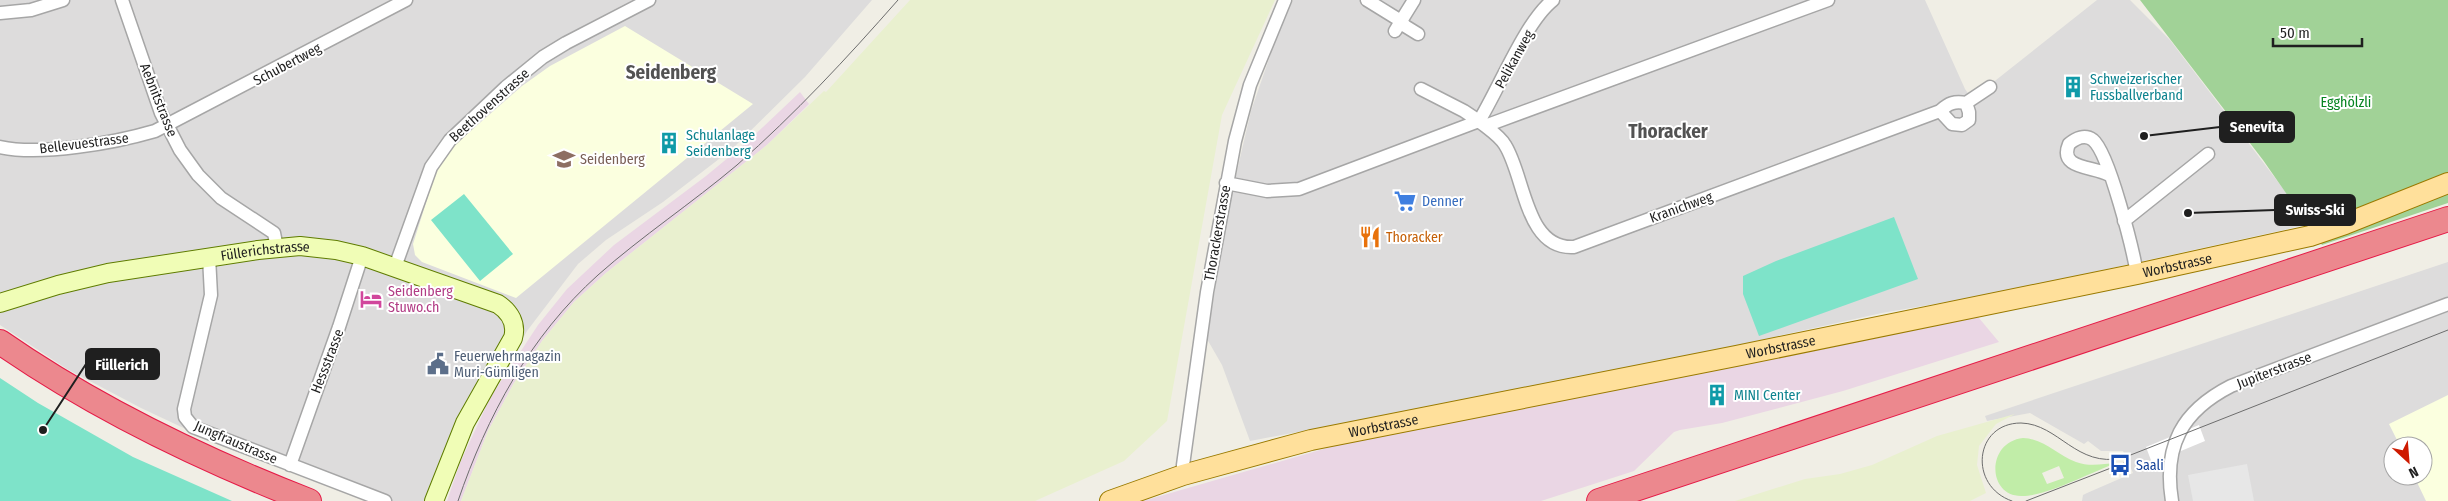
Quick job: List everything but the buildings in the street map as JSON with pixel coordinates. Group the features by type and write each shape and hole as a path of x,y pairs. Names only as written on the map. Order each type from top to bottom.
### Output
{"highway":[{"path":"1599,501 2448,219"},
{"path":"1648,501 2448,235"},
{"path":"0,342 73,389 134,422 216,462 309,501"},
{"path":"0,360 64,402 126,436 268,501"}],"main road":[{"name":"Worbstrasse","path":"1110,501 1183,475 1329,436 1550,394 2137,274 2310,236 2448,183"}],"street":[{"path":"0,13 31,10 63,0"},
{"name":"Aebnitstrasse","path":"122,0 167,127 180,150 198,176 232,206 270,230 276,237 277,248"},
{"name":"Schubertweg","path":"167,127 406,0"},
{"name":"Beethovenstrasse","path":"395,267 432,166 450,140 506,86 543,58 566,43 649,0"},
{"name":"Thorackerstrasse","path":"1183,475 1206,292 1226,183 1250,85 1285,0"},
{"path":"1367,0 1399,26 1405,26 1418,34"},
{"path":"1399,26 1414,0"},
{"name":"Pelikanweg","path":"1482,124 1530,29 1544,8 1553,0"},
{"path":"1226,183 1267,191 1291,191 1318,183 1828,0"},
{"path":"1940,111 1952,124 1962,125 1969,120 1966,104 1990,86"},
{"name":"Kranichweg","path":"1421,89 1464,111 1505,144 1540,234 1553,244 1567,248 1588,242 1940,111 1947,104 1956,101 1966,104"},
{"name":"Bellevuestrasse","path":"0,147 10,149 54,149 113,141 167,127"},
{"path":"2124,221 2208,154"},
{"path":"2109,176 2124,221 2137,274"},
{"name":"Füllerichstrasse","path":"0,303 58,285 108,273 277,248 312,247 362,256 498,304 508,313 514,328 509,349 465,423 434,501"},
{"name":"Hessstrasse","path":"290,464 340,327 362,256"},
{"name":"Jungfraustrasse","path":"209,257 210,295 184,409 185,418 193,427 385,501"},
{"name":"Jupiterstrasse","path":"2172,501 2170,476 2173,448 2188,419 2207,400 2246,381 2448,304"}],"shaded area":[{"path":"0,0 872,0 805,77 732,149 663,202 606,240 578,264 527,331 499,379 464,444 442,501 371,501 224,447 141,408 67,369 0,325"},
{"path":"910,0 1275,0 1222,115 1167,421 1124,461 1035,501 461,501 488,431 514,383 542,341 574,302 606,273 767,145 824,91 826,92"},
{"path":"1293,0 1925,0 1965,89 1972,99 2097,0 2130,0 2170,40 2310,224 2004,292 1882,313 1607,374 1250,441 1222,365 1207,339 1226,218 1251,111 1278,33"},
{"name":"Seidenberg","path":"625,26 753,104 516,298 422,262 415,255 413,244 437,168 449,150 522,86 550,66"},
{"path":"800,92 809,104 767,145 606,273 574,302 542,341 514,383 488,431 461,501 447,501 460,463 490,398 538,325 567,289 614,245 706,176 746,143"},
{"path":"2448,262 2448,501 2082,501 2083,495 2133,473 2123,451 2101,451 2088,441 2084,444 2030,413 1987,421 1985,416"},
{"path":"1974,312 1999,342 1843,391 1722,423 1674,432 1634,471 1541,501 1143,501 1341,444"},
{"path":"2448,395 2448,501 2426,501 2419,486 2433,486 2433,436 2395,436 2389,424"},
{"path":"2015,414 1996,424 1979,446 1977,465 1986,493 1970,501 1735,501 1805,479 1840,474 1872,465 1937,436"},
{"path":"2247,464 2254,501 2193,501 2188,475"}],"green space":[{"name":"Egghölzli","path":"2140,0 2448,0 2448,203 2322,245 2263,160"},
{"path":"464,194 513,254 480,281 431,220"},
{"path":"1894,217 1918,279 1759,336 1743,294 1743,276 1776,261"},
{"path":"0,378 38,403 133,457 232,501 0,501"},
{"path":"2023,438 2038,441 2081,464 2116,463 2043,493 2021,496 2010,494 2002,488 1997,479 1995,468 1997,458 2002,449 2011,442","holes":["2059,466 2064,478 2047,484 2042,473"]}],"pier":[{"path":"2199,425 2205,441 2152,463 2146,447"}],"tram line":[{"path":"458,501 497,408 531,351 552,324 598,275 720,179 758,146 820,85 898,0"},
{"path":"2012,501 1998,493 1988,482 1983,470 1982,456 1986,444 1994,433 2005,426 2021,423 2034,425 2046,430 2080,452 2093,457 2107,459 2123,458 2448,330"},
{"path":"2026,501 2129,461"}],"place":[{"name":"Schweizerischer Fussballverband","path":"2073,87"},
{"name":"Senevita","path":"2144,136"},
{"name":"Schulanlage Seidenberg","path":"669,143"},
{"name":"Seidenberg","path":"564,159"},
{"name":"Denner","path":"1405,201"},
{"name":"Swiss-Ski","path":"2188,213"},
{"name":"Thoracker","path":"1370,237"},
{"name":"Seidenberg Stuwo.ch","path":"371,299"},
{"name":"Feuerwehrmagazin Muri-Gümligen","path":"438,364"},
{"name":"MINI Center","path":"1717,395"},
{"name":"Füllerich","path":"43,430"},
{"name":"Saali","path":"2120,465"}],"district":[{"name":"Seidenberg","path":"671,72"},
{"name":"Thoracker","path":"1668,131"}]}
